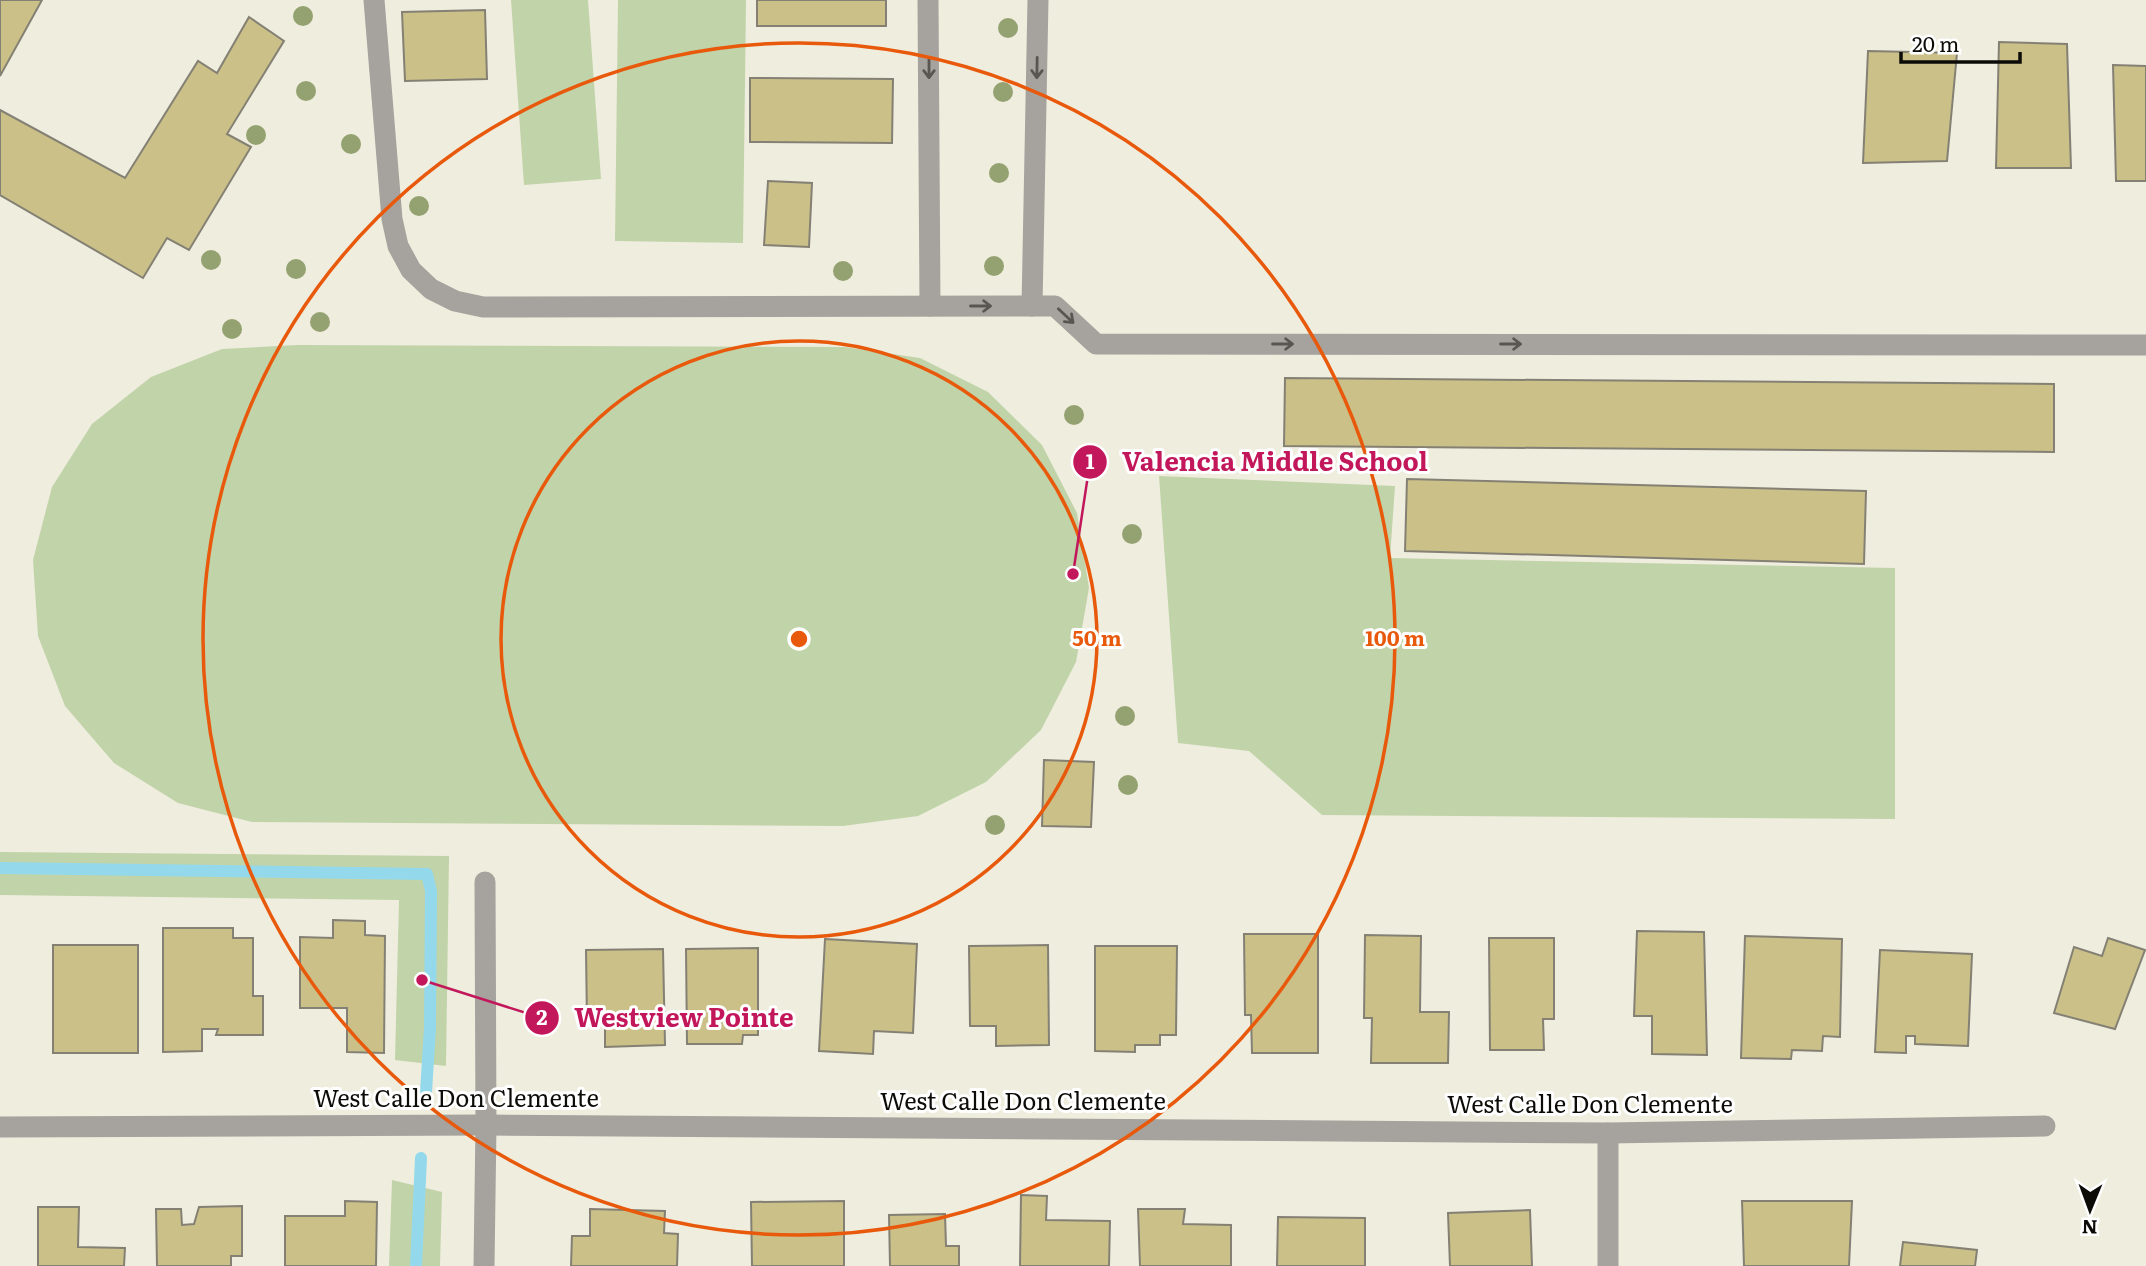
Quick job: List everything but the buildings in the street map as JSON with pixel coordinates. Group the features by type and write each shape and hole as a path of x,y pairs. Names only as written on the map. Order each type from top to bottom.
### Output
{"street":[{"path":"374,0 392,219 398,246 411,270 431,289 455,301 483,307 1055,306 1096,344 2146,345"},
{"path":"929,0 930,306"},
{"path":"1032,306 1038,0"},
{"path":"484,1266 485,882"},
{"name":"West Calle Don Clemente","path":"0,1127 486,1125 1608,1133 2045,1126"},
{"path":"1608,1133 1608,1266"}],"green space":[{"path":"511,0 588,0 601,179 524,185"},
{"path":"618,0 746,0 743,243 615,241"},
{"path":"297,345 845,347 920,358 988,392 1042,445 1077,513 1089,588 1076,662 1041,730 986,782 918,816 843,826 252,822 178,803 114,763 65,706 38,636 33,560 52,487 92,424 151,377 222,349"},
{"path":"1159,476 1395,486 1390,558 1895,568 1895,819 1322,815 1249,751 1178,743"},
{"path":"0,852 449,856 446,1066 395,1060 399,900 0,895"},
{"path":"392,1180 442,1192 440,1266 389,1266"}],"waterway":[{"path":"0,868 427,874 431,891 430,1028 426,1092"},
{"path":"416,1266 421,1158"}],"place":[{"name":"Valencia Middle School","path":"1073,574"},
{"name":"Westview Pointe","path":"422,980"}]}
